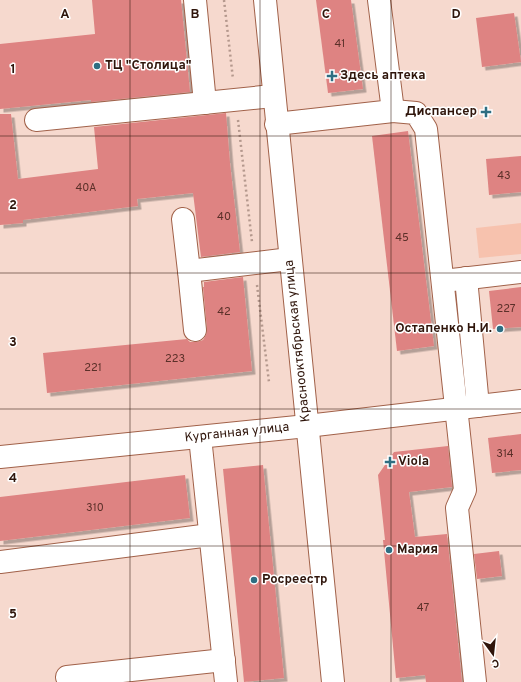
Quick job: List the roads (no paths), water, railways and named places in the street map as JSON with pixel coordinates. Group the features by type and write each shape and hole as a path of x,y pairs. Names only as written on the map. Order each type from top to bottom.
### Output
{"street":[{"path":"195,0 206,103"},
{"name":"Краснооктябрьская улица","path":"265,0 273,96 333,682"},
{"path":"379,0 393,111"},
{"path":"36,120 273,96"},
{"path":"276,124 393,111 416,113 426,129 465,490 457,508 474,682"},
{"path":"183,219 195,330"},
{"path":"189,271 290,260"},
{"path":"443,281 521,272"},
{"path":"466,278 478,406"},
{"name":"Курганная улица","path":"0,457 307,426 521,401"},
{"path":"200,437 226,682"},
{"path":"0,562 210,534"},
{"path":"67,677 224,660"}],"place":[{"name":"ТЦ \"Столица\"","path":"97,66"},
{"name":"Здесь аптека","path":"332,76"},
{"name":"Диспансер","path":"486,112"},
{"name":"Остапенко Н.И.","path":"500,329"},
{"name":"Viola","path":"390,462"},
{"name":"Мария","path":"389,550"},
{"name":"Росреестр","path":"254,580"}]}
